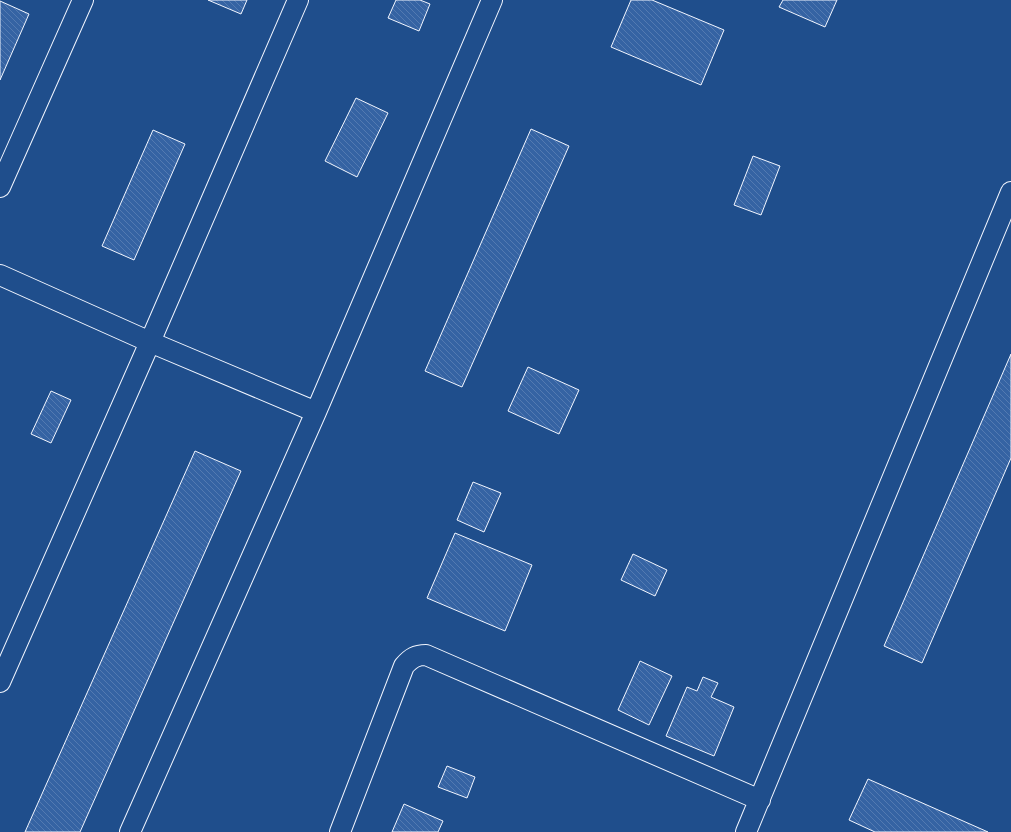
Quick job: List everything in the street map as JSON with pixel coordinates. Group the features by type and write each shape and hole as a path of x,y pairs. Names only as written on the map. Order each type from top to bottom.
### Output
{"street":[{"path":"0,187 83,0"},
{"path":"0,682 150,342 298,0"},
{"path":"130,832 316,412 492,0"},
{"path":"746,832 1011,192"},
{"path":"0,275 150,342 316,412"},
{"path":"340,832 404,666 410,659 417,655 434,657 760,800"}],"building":[{"path":"208,0 247,0 241,14"},
{"path":"396,0 420,0 430,4 419,31 388,18"},
{"path":"631,0 652,0 724,30 701,85 611,47"},
{"path":"783,0 837,0 825,27 779,7"},
{"path":"0,1 29,14 0,80"},
{"path":"356,98 388,113 357,177 325,161"},
{"path":"531,129 569,146 462,387 425,371"},
{"path":"153,130 185,144 134,260 102,246"},
{"path":"753,156 780,166 761,215 734,205"},
{"path":"1011,354 1011,458 922,663 884,646"},
{"path":"528,367 579,390 559,434 508,411"},
{"path":"51,391 71,400 51,443 31,434"},
{"path":"195,451 241,471 80,832 25,832"},
{"path":"473,482 501,493 484,532 457,520"},
{"path":"455,533 532,565 505,631 427,598"},
{"path":"633,554 667,570 655,596 621,580"},
{"path":"640,661 672,676 649,725 618,710"},
{"path":"703,677 718,683 711,697 734,707 714,756 666,736 687,687 697,691"},
{"path":"447,766 475,777 467,798 438,787"},
{"path":"868,779 988,832 875,832 849,820"},
{"path":"404,804 443,821 438,832 392,832"}]}
